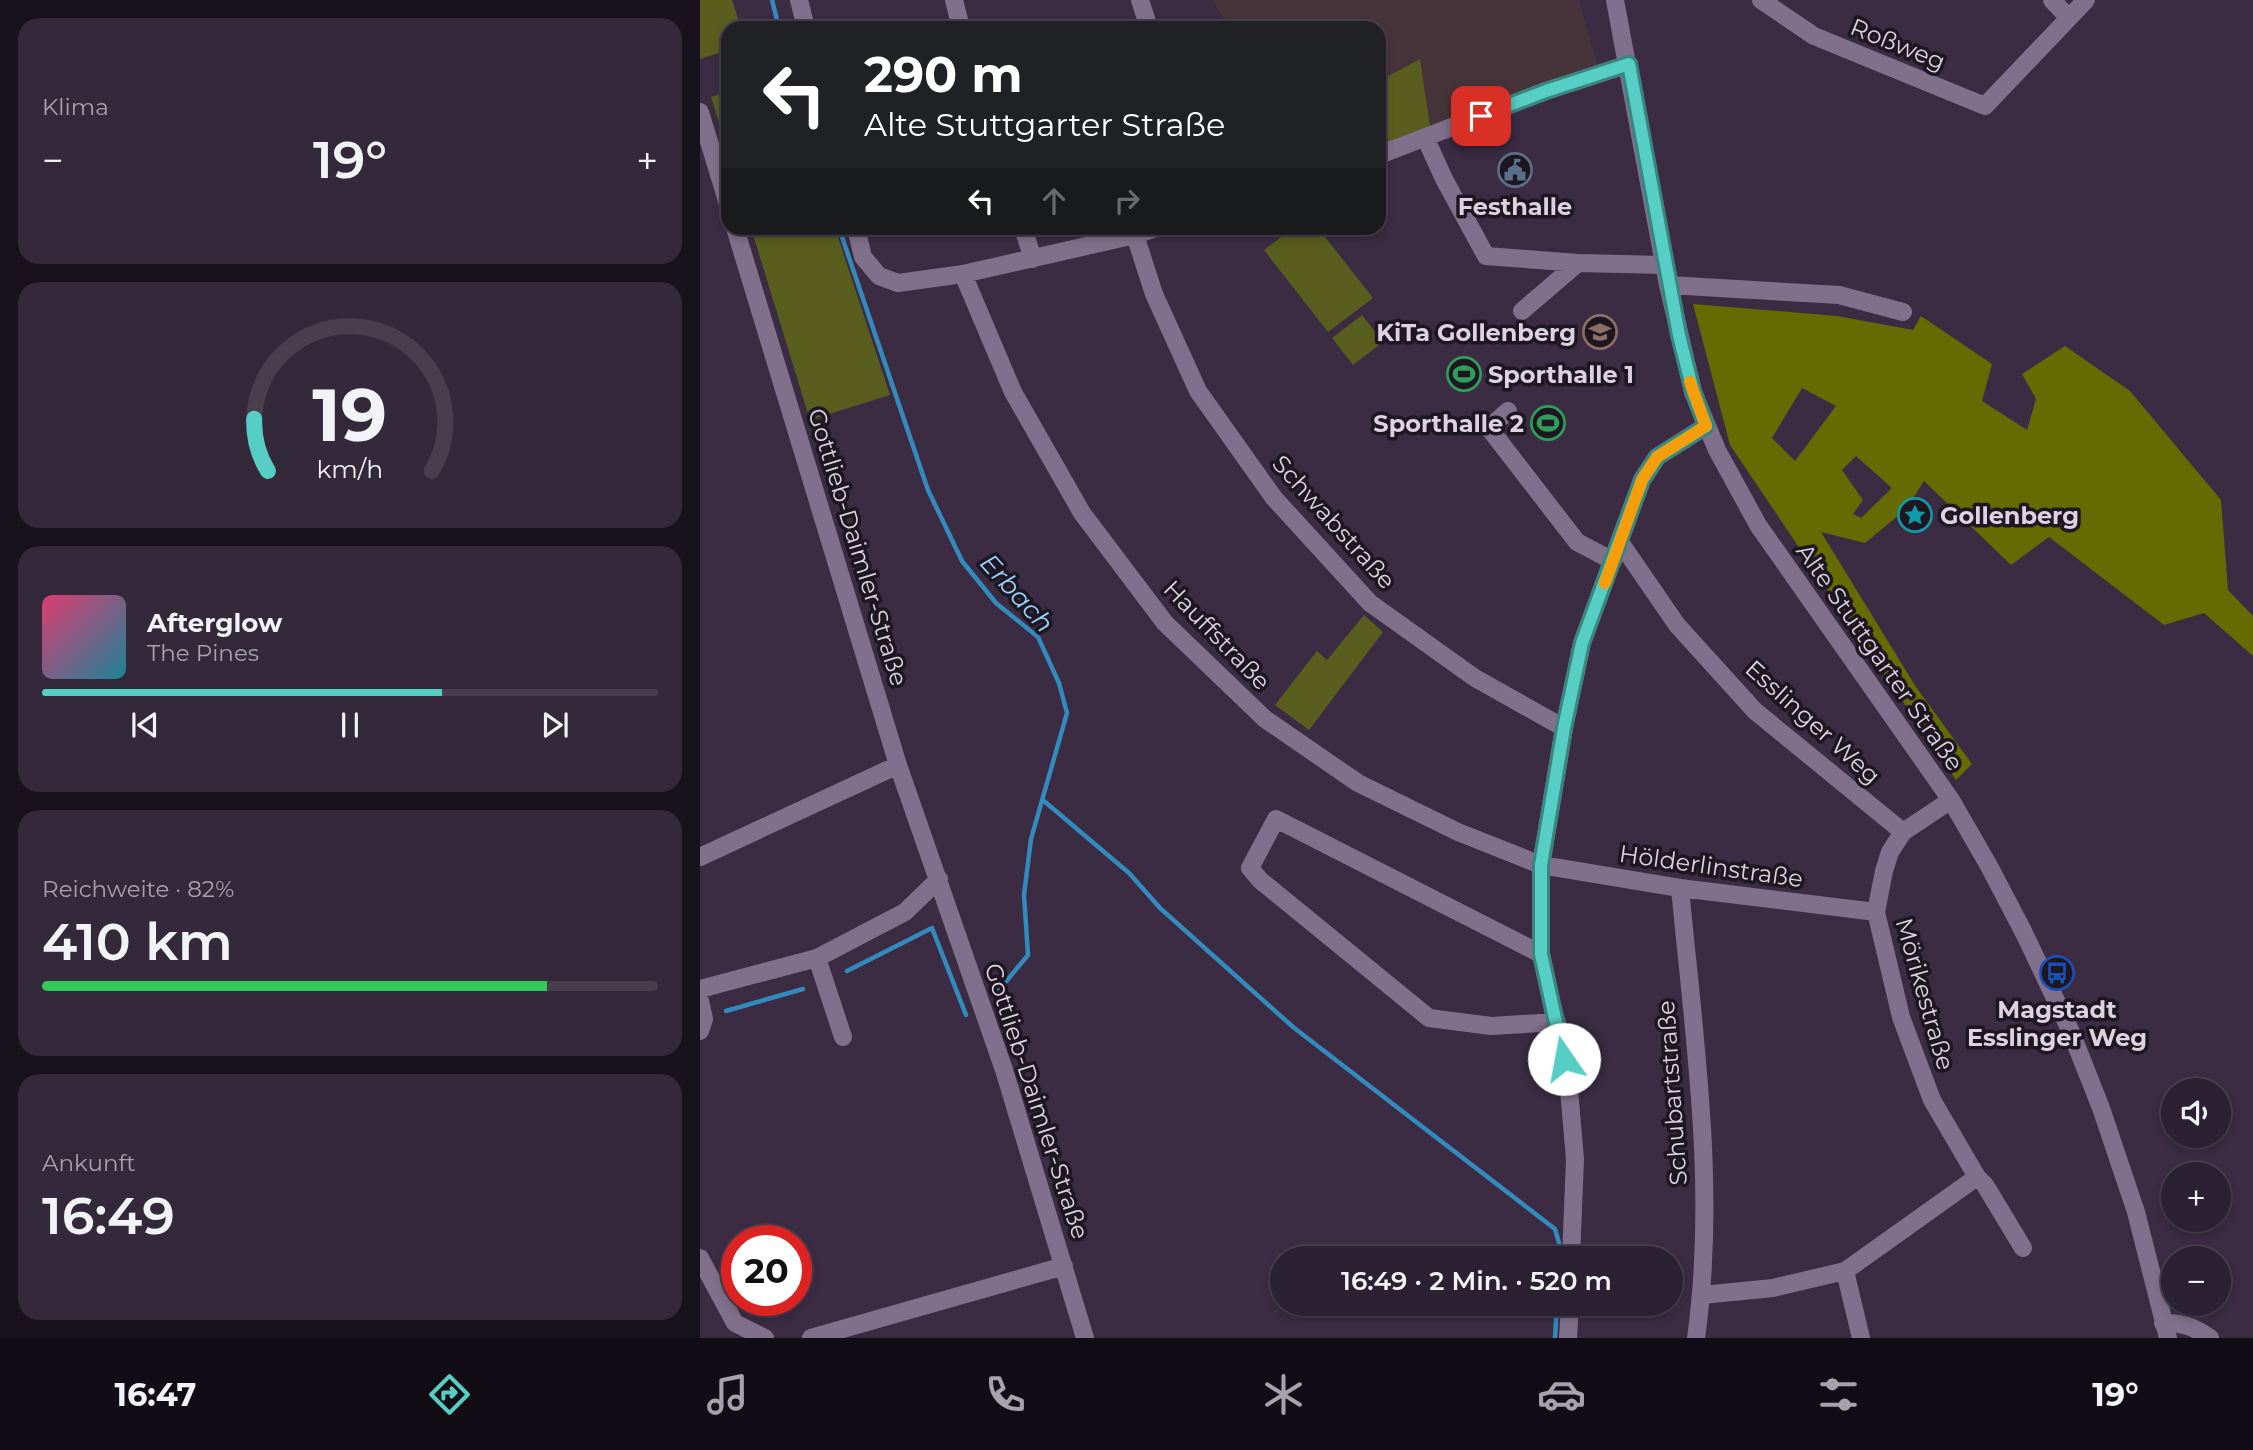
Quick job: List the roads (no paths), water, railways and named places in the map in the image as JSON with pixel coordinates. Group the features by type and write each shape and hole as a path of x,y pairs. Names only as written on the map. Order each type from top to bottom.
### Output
{"street":[{"path":"799,0 804,21"},
{"path":"954,0 959,21"},
{"path":"1145,15 1158,0"},
{"name":"Alte Stuttgarter Straße","path":"1615,0 1668,285 1693,391 1706,426 1734,485 1758,525 1951,800 2024,933 2085,1067 2136,1212 2165,1331 2175,1322 2191,1326 2210,1338"},
{"name":"Roßweg","path":"1761,0 1814,36 1984,106 2069,18"},
{"path":"2052,0 2069,18 2087,0"},
{"path":"1386,152 1546,91 1629,64"},
{"path":"700,112 721,181"},
{"path":"1424,137 1486,256 1578,263 1664,265"},
{"name":"Gottlieb-Daimler-Straße","path":"737,235 898,765 1004,1070 1085,1338"},
{"path":"858,235 863,257 879,276 898,283 963,274 1135,235"},
{"path":"1025,235 1033,258"},
{"name":"Schwabstraße","path":"1135,235 1154,294 1198,391 1274,498 1370,603 1475,678 1564,728"},
{"path":"1522,311 1578,263"},
{"name":"Hauffstraße","path":"963,274 1013,391 1082,513 1165,624 1265,719 1358,783 1458,832 1541,865"},
{"path":"1668,285 1839,295 1903,312"},
{"path":"1508,411 1489,428 1577,542 1613,561"},
{"path":"1571,1246 1575,1159 1568,1078 1541,954 1541,865 1564,728 1582,643 1642,480 1657,457 1706,426"},
{"name":"Esslinger Weg","path":"1620,542 1677,625 1755,711 1903,832"},
{"path":"700,858 898,765"},
{"name":"Mörikestraße","path":"1951,800 1903,832 1890,852 1876,912 1901,1017 1932,1100 2023,1248"},
{"path":"1541,954 1276,819 1250,868 1260,880 1429,1018 1491,1026 1556,1022"},
{"name":"Hölderlinstraße","path":"1541,865 1680,888 1876,912"},
{"path":"700,989 817,958 905,912 939,879"},
{"name":"Schubartstraße","path":"1680,888 1704,1143 1702,1295 1696,1338"},
{"path":"817,958 843,1037"},
{"path":"700,1001 704,1019 700,1031"},
{"path":"1702,1295 1773,1288 1845,1271 1977,1177"},
{"path":"700,1258 735,1323 765,1338"},
{"path":"811,1338 1064,1266"},
{"path":"1845,1271 1861,1338"},
{"path":"1568,1338 1569,1316"}],"waterway":[{"name":"Erbach","path":"772,0 777,21"},
{"name":"Erbach","path":"841,235 928,490 962,561 996,603 1038,637 1059,683 1067,713 1031,839 1024,895 1028,955 999,990"},
{"path":"1044,801 1129,873 1160,908 1293,1027 1555,1229 1560,1246"},
{"path":"847,971 932,928 966,1015"},
{"path":"726,1011 803,989"},
{"path":"1555,1338 1556,1316"}],"place":[{"name":"Festhalle","path":"1515,170"},
{"name":"KiTa Gollenberg","path":"1600,332"},
{"name":"Sporthalle 1","path":"1464,374"},
{"name":"Sporthalle 2","path":"1548,423"},
{"name":"Gollenberg","path":"1915,515"},
{"name":"Magstadt Esslinger Weg","path":"2057,973"}]}
